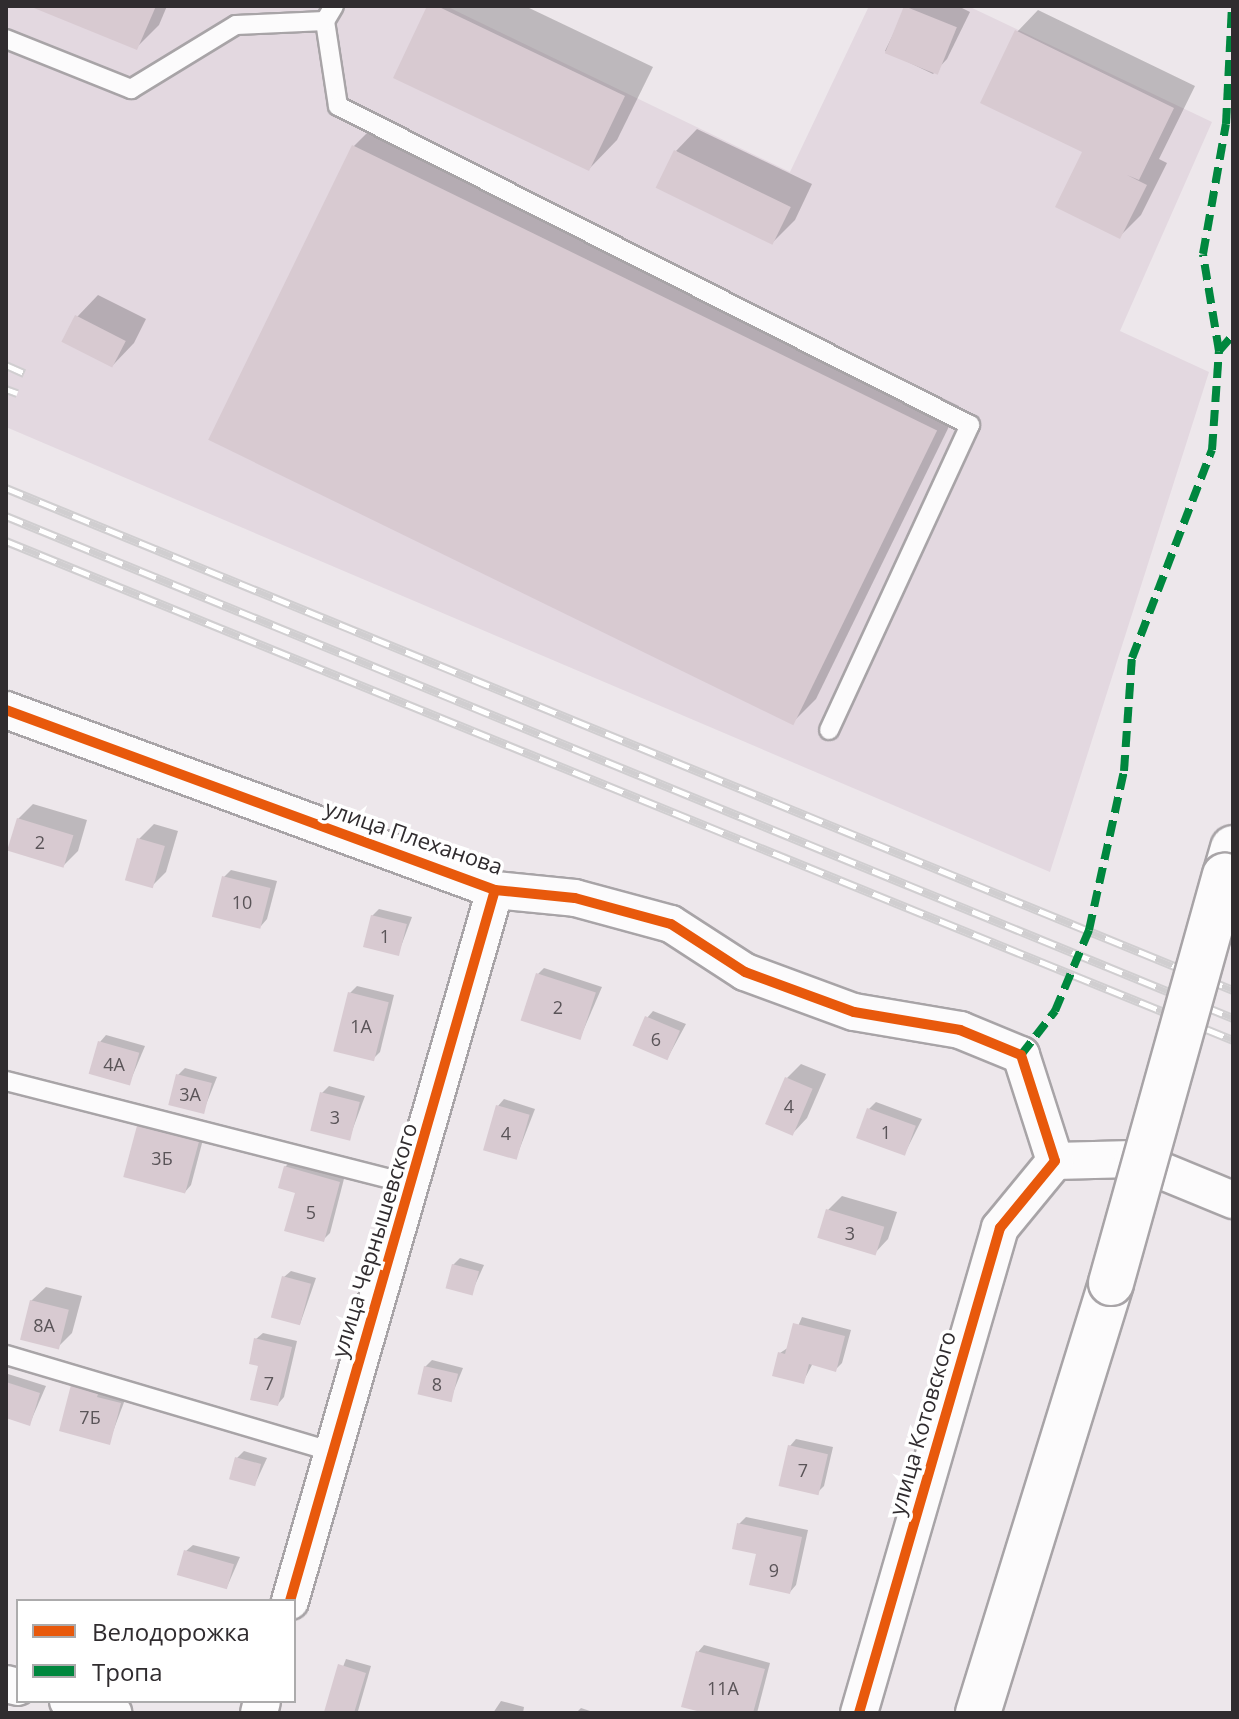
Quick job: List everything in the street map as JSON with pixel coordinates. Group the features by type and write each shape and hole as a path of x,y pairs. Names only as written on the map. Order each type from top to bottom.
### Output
{"main road":[{"path":"978,1713 1111,1283 1229,862"}],"street":[{"name":"улица Плеханова","path":"6,710 495,890 575,898 671,924 745,972 854,1012 960,1030 1021,1055 1055,1161"},
{"name":"улица Чернышевского","path":"291,1599 331,1451 413,1185 495,890"},
{"path":"1055,1161 1133,1159 1233,1200"},
{"name":"улица Котовского","path":"859,1713 1000,1228 1055,1161"},
{"path":"76,1703 113,1713"}],"lane":[{"path":"6,39 131,89 236,25 330,14 338,106 970,425 829,730"},
{"path":"6,1081 413,1185"},
{"path":"6,1355 331,1451"}],"shaded area":[{"path":"6,6 446,6 790,172 869,6 968,6 1212,122 1120,331 1209,372 1050,872 6,427"}],"building":[{"path":"29,6 156,6 137,50"},
{"path":"427,6 437,6 625,96 589,171 393,78"},
{"path":"904,6 957,27 938,75 885,53"},
{"path":"1015,30 1174,108 1139,180 1127,175 1147,185 1120,239 1055,207 1082,152 980,103"},
{"path":"352,145 937,430 793,725 208,440"},
{"path":"674,150 791,207 772,245 656,188"},
{"path":"75,315 126,341 112,368 61,342"},
{"path":"17,818 73,835 63,868 7,851"},
{"path":"137,838 165,846 153,888 125,880"},
{"path":"222,876 271,888 260,929 212,917"},
{"path":"371,915 407,924 399,956 363,947"},
{"path":"536,973 596,992 580,1040 521,1021"},
{"path":"348,992 389,1002 374,1061 333,1051"},
{"path":"645,1016 680,1031 667,1060 632,1045"},
{"path":"98,1041 139,1053 130,1086 89,1074"},
{"path":"176,1074 212,1083 204,1114 168,1105"},
{"path":"785,1077 813,1089 793,1136 765,1124"},
{"path":"320,1092 360,1102 350,1141 310,1131"},
{"path":"496,1105 530,1115 517,1160 483,1150"},
{"path":"867,1108 916,1126 905,1156 856,1138"},
{"path":"138,1122 200,1139 185,1194 123,1177"},
{"path":"284,1166 340,1182 324,1242 284,1231 295,1193 278,1188"},
{"path":"826,1209 884,1227 876,1256 817,1238"},
{"path":"452,1264 479,1271 473,1295 446,1288"},
{"path":"282,1276 311,1284 300,1325 271,1318"},
{"path":"30,1300 69,1310 59,1349 20,1340"},
{"path":"793,1323 845,1336 836,1372 809,1364 804,1384 772,1376 778,1352 785,1354"},
{"path":"254,1338 292,1347 278,1406 250,1400 258,1366 249,1364"},
{"path":"424,1366 458,1374 452,1402 417,1394"},
{"path":"72,1381 100,1388 97,1397 121,1403 110,1445 59,1431"},
{"path":"6,1382 40,1393 30,1426 6,1418"},
{"path":"788,1445 828,1454 819,1495 779,1486"},
{"path":"235,1457 261,1464 255,1486 229,1479"},
{"path":"737,1523 802,1537 790,1594 749,1585 756,1554 732,1549"},
{"path":"184,1550 234,1564 227,1589 177,1575"},
{"path":"696,1651 765,1669 753,1713 705,1713 681,1707"},
{"path":"338,1664 366,1673 354,1713 324,1712"}],"railway":[{"path":"6,365 24,373"},
{"path":"6,389 17,393"},
{"path":"6,488 1233,990"},
{"path":"6,516 1233,1018"},
{"path":"6,541 1233,1040"}],"marked path":[{"path":"1021,1055 1055,1011 1089,930 1124,771 1132,658 1212,450 1219,351 1203,254 1226,124 1232,6"},
{"path":"1219,351 1233,335"}],"cycle path":[{"path":"6,710 495,890 575,898 671,924 745,972 854,1012 960,1030 1021,1055 1055,1161 1000,1228 859,1713"},
{"path":"291,1599 495,890"}]}
